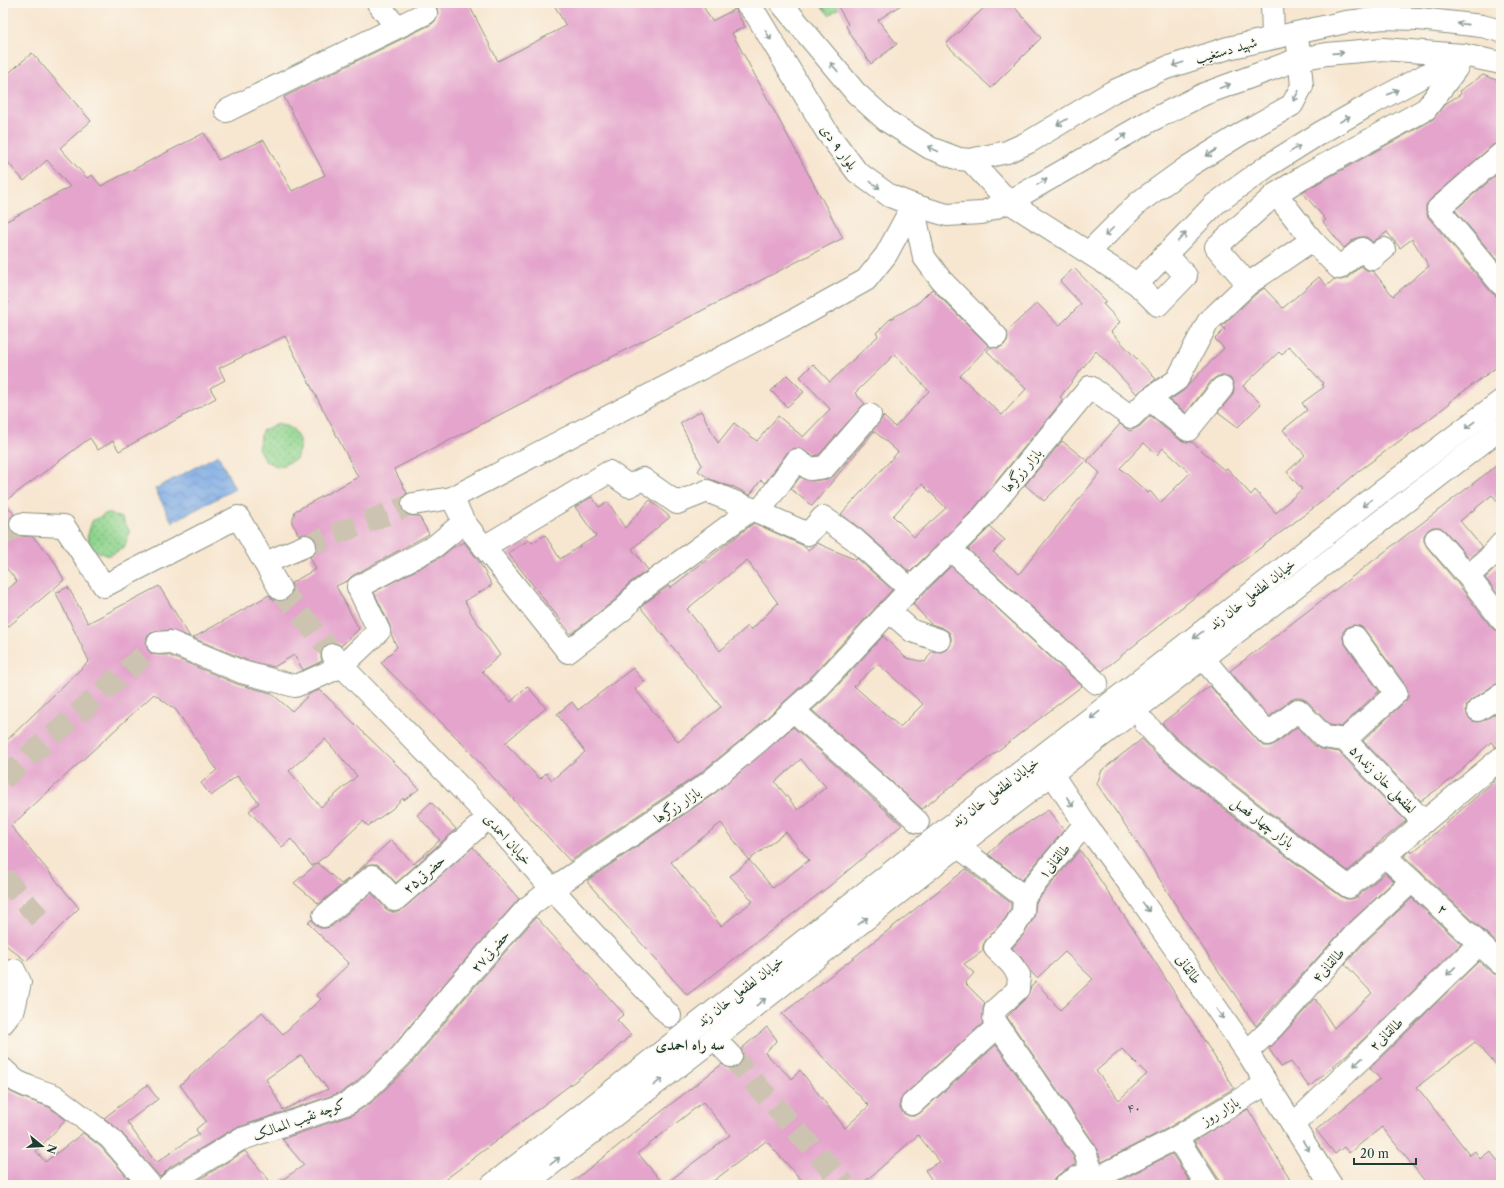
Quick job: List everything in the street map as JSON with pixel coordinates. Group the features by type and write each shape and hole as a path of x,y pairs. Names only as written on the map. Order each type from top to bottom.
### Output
{"street":[{"path":"378,3 396,27"},
{"name":"بلوار ۹ دی","path":"746,3 757,16 827,132 857,172 890,196 913,205 948,214 981,213 1009,202"},
{"path":"781,3 856,93 887,121 930,148 959,159 970,160 1009,202 1137,284 1158,305 1186,276 1166,254"},
{"path":"1272,3 1273,37"},
{"name":"شهید دستغیب","path":"970,160 1007,152 1029,142 1112,92 1166,68 1228,48 1273,37 1346,22 1397,18 1420,11 1501,31"},
{"path":"226,111 426,13"},
{"path":"1397,18 1417,79"},
{"path":"1089,252 1139,202 1189,166 1244,132 1292,105 1302,86 1296,32"},
{"path":"1009,202 1150,121 1204,94 1299,59 1327,54 1376,50 1463,55 1501,63"},
{"path":"1137,284 1215,204 1270,165 1320,132 1463,55"},
{"path":"1248,284 1216,247 1276,194 1303,177 1426,109 1456,70 1463,55"},
{"path":"1501,154 1438,209 1501,284"},
{"path":"1276,194 1312,240 1339,268 1362,249 1372,259 1384,249"},
{"path":"913,205 924,257 941,280 996,336"},
{"path":"413,504 452,498 768,333 866,280 886,255 913,205"},
{"path":"1222,388 1188,430 1149,399 1177,380 1208,322 1248,284 1312,240"},
{"name":"بازار زرگرها","path":"552,889 707,784 794,711 817,689 910,589 982,518 1090,387 1131,417 1149,399"},
{"name":"خیابان لطفعلی خان زند","path":"492,1185 940,834 1045,766 1381,492 1501,401"},
{"path":"452,498 464,522 568,652 624,608 636,594 755,511 797,460 810,469 826,467 870,415"},
{"path":"524,1185 716,1038 958,846 1045,766 1204,658 1501,428"},
{"path":"484,547 609,472 629,486 643,479 677,503 707,491 808,534 823,517 854,538 910,589"},
{"path":"21,524 64,526 104,586 238,517 280,589"},
{"path":"158,643 170,642 242,672 295,686 311,680 379,631 358,587 436,546 464,522"},
{"path":"1436,539 1468,576 1501,619"},
{"path":"1468,576 1489,558 1501,544"},
{"path":"265,563 305,546"},
{"path":"950,549 1097,683"},
{"path":"889,611 912,631 938,640"},
{"path":"1345,740 1396,693 1355,637"},
{"name":"لطفعلی خان زند۵۸","path":"1204,658 1246,710 1268,734 1298,710 1324,737 1345,740 1424,822"},
{"name":"خیابان احمدی","path":"337,660 489,817 552,889 670,1016"},
{"path":"1478,710 1501,695"},
{"path":"794,711 918,822"},
{"name":"بازار چهار فصل","path":"1145,723 1166,746 1190,766 1264,824 1349,887 1384,856"},
{"path":"1384,856 1501,758"},
{"name":"طالقانی","path":"1045,766 1085,824 1137,894 1247,1052 1331,1185"},
{"name":"حضرتی۲۵","path":"324,916 373,876 395,900 489,817"},
{"name":"طالقانی۱","path":"1024,897 1085,824"},
{"path":"940,834 1024,897 1023,912 1015,926 995,948 1011,964 1019,975 1018,989 995,1010 994,1020 1084,1150 1078,1178"},
{"name":"۲","path":"1384,856 1412,880 1479,944 1499,958"},
{"name":"طالقانی۴","path":"1247,1052 1274,1026 1355,934 1412,880"},
{"name":"حضرتی۲۷","path":"432,1018 527,908 552,889"},
{"name":"طالقانی۲","path":"1293,1125 1479,944"},
{"path":"3,1023 14,1009 20,982 14,970"},
{"name":"کوچه نقیب الممالک","path":"169,1185 177,1178 239,1140 348,1103 363,1093 401,1056 432,1018"},
{"path":"912,1104 998,1026"},
{"path":"3,1069 16,1081 55,1096 98,1128 110,1138 150,1185"},
{"name":"بازار روز","path":"1078,1178 1101,1176 1178,1143 1269,1089"},
{"path":"1178,1143 1207,1185"}],"green space":[{"path":"819,3 846,3 829,15"},
{"path":"278,423 293,429 301,443 296,459 279,467 265,461 258,448 262,431"},
{"path":"107,513 122,518 130,532 124,548 108,556 94,550 87,538 92,521"}],"water":[{"path":"218,455 235,489 172,522 155,489"}],"building":[{"path":"433,3 468,3 498,61 566,26 553,3 701,3 712,21 735,9 745,27 732,33 843,238 394,469 407,493 401,500 403,511 409,516 419,516 429,534 336,586 359,629 341,646 337,643 331,643 325,646 321,651 322,661 303,670 294,655 274,667 246,660 193,638 269,595 273,600 287,600 291,596 291,583 316,569 310,557 315,553 317,541 313,536 307,534 299,535 292,523 295,511 358,477 285,336 219,368 225,380 210,388 216,398 119,451 113,441 98,450 90,438 4,502 14,514 10,518 10,530 14,534 20,536 33,537 54,561 64,580 3,631 3,594 17,581 3,564 3,308 9,303 3,292 3,223 70,187 47,160 24,181 3,157 3,78 32,53 91,121 60,148 87,178 92,175 101,186 204,133 218,160 264,140 292,191 325,175 284,97 432,24 436,20 438,14 437,8"},
{"path":"836,3 904,3 878,20 897,44 871,64 851,35 846,26 848,24"},
{"path":"989,3 1011,3 1041,38 991,88 946,44"},
{"path":"1483,75 1501,82 1501,142 1493,145 1430,200 1426,205 1426,211 1428,217 1491,292 1496,296 1501,296 1501,364 1449,402 1450,403 1428,420 1360,470 1332,494 1191,600 1102,671 968,549 990,527 1005,540 993,552 1019,574 1100,473 1087,461 1120,424 1130,431 1140,426 1150,416 1180,440 1192,442 1224,470 1227,468 1251,495 1255,490 1276,513 1302,489 1287,472 1305,455 1283,430 1307,410 1302,403 1324,387 1322,384 1323,383 1289,346 1282,355 1279,352 1243,386 1261,404 1238,427 1218,412 1232,396 1234,390 1233,383 1230,378 1218,376 1212,380 1186,413 1170,400 1184,390 1224,348 1215,339 1225,329 1222,326 1264,288 1283,308 1319,277 1327,286 1334,279 1341,280 1347,278 1361,266 1368,271 1373,271 1393,296 1429,266 1412,239 1400,248 1387,232 1373,242 1366,237 1354,239 1344,248 1323,222 1326,220 1302,192 1432,120 1445,104 1461,94 1459,91","holes":["1144,443 1157,455 1163,448 1190,473 1160,503 1150,491 1148,493 1120,468"]},
{"path":"1501,171 1501,265 1455,210"},
{"path":"1074,268 1106,301 1103,304 1120,322 1111,332 1156,379 1137,394 1096,351 1060,397 1063,400 973,510 910,572 862,530 841,514 898,452 874,431 812,506 791,489 800,477 812,481 827,479 834,476 879,423 883,416 895,427 929,391 895,354 855,393 865,404 819,455 813,456 799,448 792,449 787,453 765,483 761,480 750,495 732,486 710,479 698,471 702,465 680,423 701,411 718,443 734,423 757,441 778,416 803,437 830,409 800,377 813,364 830,382 878,336 876,333 889,320 918,303 932,289 989,346 960,376 1002,415 1026,389 987,351 991,347 999,348 1004,345 1008,339 1007,331 1037,303 1059,326 1081,304 1060,281","holes":["922,484 946,508 914,537 893,516"]},
{"path":"787,375 804,392 787,407 771,391"},
{"path":"1062,441 1086,460 1044,501 1025,485"},
{"path":"1501,462 1501,505 1492,495 1460,521 1482,547 1469,558 1440,527 1433,527 1428,530 1424,535 1424,541 1427,547 1491,627 1501,631 1501,683 1494,685 1471,700 1467,704 1466,710 1468,717 1472,721 1478,722 1485,720 1501,710 1501,746 1495,747 1491,742 1453,778 1421,801 1363,741 1408,698 1408,692 1406,686 1365,630 1360,626 1354,625 1347,627 1343,632 1343,639 1345,644 1379,691 1341,727 1330,725 1307,701 1301,698 1291,700 1269,717 1230,671"},
{"path":"592,497 599,507 608,502 625,528 650,500 670,517 632,549 648,570 628,584 616,599 571,634 508,553 529,540 532,543 545,535 560,559 596,536 575,507"},
{"path":"754,523 802,545 808,550 817,543 856,560 857,558 892,590 808,680 751,732 699,774 570,861 458,739 381,663 397,647 391,634 390,626 374,592 441,557 452,548 464,542 478,560 492,585 465,601 472,615 500,655 482,671 511,702 527,686 546,708 505,743 540,779 546,773 552,780 585,752 557,714 572,702 578,710 633,668 645,682 635,689 678,742 721,707 641,608 645,603 669,586 670,588","holes":["747,560 778,603 751,630 748,626 720,651 687,609"]},
{"path":"1501,563 1501,598 1485,578"},
{"path":"951,566 1082,686 922,809 812,710 826,698 883,636 906,658 925,662 932,651 941,652 948,649 951,644 949,632 943,628 931,624 913,604","holes":["878,664 923,704 900,727 854,686"]},
{"path":"159,586 190,637 169,630 151,633 147,637 146,644 148,650 152,654 168,655 237,684 271,693 292,711 311,693 320,690 402,770 419,789 404,800 403,798 392,809 368,826 363,821 327,855 312,866 291,839 282,847 249,811 259,803 237,776 211,796 201,783 217,770 176,710 154,694 11,826 79,908 26,961 3,943 3,744 89,661 56,593 68,587 88,623","holes":["325,739 357,776 321,807 289,771"]},
{"path":"1210,686 1237,718 1264,746 1275,744 1297,727 1315,746 1322,749 1339,752 1406,821 1375,846 1348,871 1198,756 1175,737 1162,723"},
{"path":"793,727 902,825 832,884 687,995 588,883 588,880 714,794","holes":["801,759 826,787 798,810 775,782","721,823 749,860 730,876 753,901 721,926 671,862","786,832 809,860 773,888 749,860"]},
{"path":"1142,739 1158,756 1182,776 1256,834 1342,897 1352,899 1357,897 1385,873 1394,881 1346,926 1256,1026 1197,939 1134,838 1097,784 1102,770"},
{"path":"1501,775 1501,947 1404,856 1411,850 1412,853"},
{"path":"431,802 456,829 396,883 377,864 365,866 352,877 391,840 414,864 440,840 417,815"},
{"path":"1048,810 1064,830 1022,880 988,854 1007,836"},
{"path":"473,847 519,899 445,983 392,1048 355,1083 342,1092 233,1129 170,1167 160,1177 119,1130 104,1118 147,1085 158,1099 127,1122 156,1163 189,1140 199,1135 196,1129 206,1121 180,1085 262,1012 283,1034 321,999 316,995 349,964 308,923 312,919 320,928 332,926 372,893 386,909 392,912 398,912","holes":["301,1055 328,1089 283,1110 266,1079"]},
{"path":"1080,850 1157,965 1234,1088 1168,1128 1102,1162 1094,1143 1007,1017 1026,998 1031,987 1036,982 1060,1010 1093,979 1065,952 1037,978 1012,948 1024,934 1034,918 1036,902","holes":["1122,1049 1147,1074 1119,1100 1096,1071"]},
{"path":"318,863 341,884 348,879 319,904 294,883"},
{"path":"966,869 1011,903 1011,908 1005,919 983,945 983,951 964,964 974,973 965,983 985,1003 983,1009 983,1023 904,1095 900,1101 900,1107 903,1113 909,1116 915,1116 920,1113 996,1045 1073,1156 1076,1164 1058,1175 1054,1179 1053,1185 935,1185 925,1170 940,1162 918,1135 861,1185 806,1185 766,1141 708,1185 568,1185 722,1064 728,1068 734,1068 740,1065 743,1059 741,1049 767,1027 777,1040 765,1053 792,1079 800,1070 845,1128 869,1106 782,1014","holes":["703,1102 730,1135 664,1185 638,1153"]},
{"path":"1412,898 1461,944 1354,1048 1309,1087 1291,1062 1281,1067 1269,1049 1315,999 1334,1028 1372,993 1345,964 1364,943"},
{"path":"536,917 624,1014 617,1020 631,1035 603,1060 438,1185 275,1185 304,1165 282,1139 352,1115 372,1102 411,1064 464,999"},
{"path":"1479,961 1492,973 1501,976 1501,1070 1475,1042 1417,1087 1470,1155 1475,1151 1480,1159 1490,1151 1501,1165 1501,1185 1428,1185 1382,1127 1349,1153 1344,1147 1335,1154 1316,1130 1380,1079 1370,1068"},
{"path":"3,1086 11,1092 24,1098 49,1107 66,1120 36,1151 45,1162 83,1133 101,1147 134,1185 3,1185"},
{"path":"1248,1109 1293,1185 1219,1185 1218,1178 1194,1141"},
{"path":"245,1151 273,1185 200,1185 197,1181"},
{"path":"1172,1154 1192,1185 1111,1185"}],"tunnel":[{"path":"305,546 413,504"},
{"path":"3,535 21,524"},
{"path":"280,589 333,654"},
{"path":"3,779 158,643"},
{"path":"3,877 44,923"},
{"path":"731,1056 845,1185"}],"district":[{"name":"سه راه احمدی","path":"690,1044"}]}
